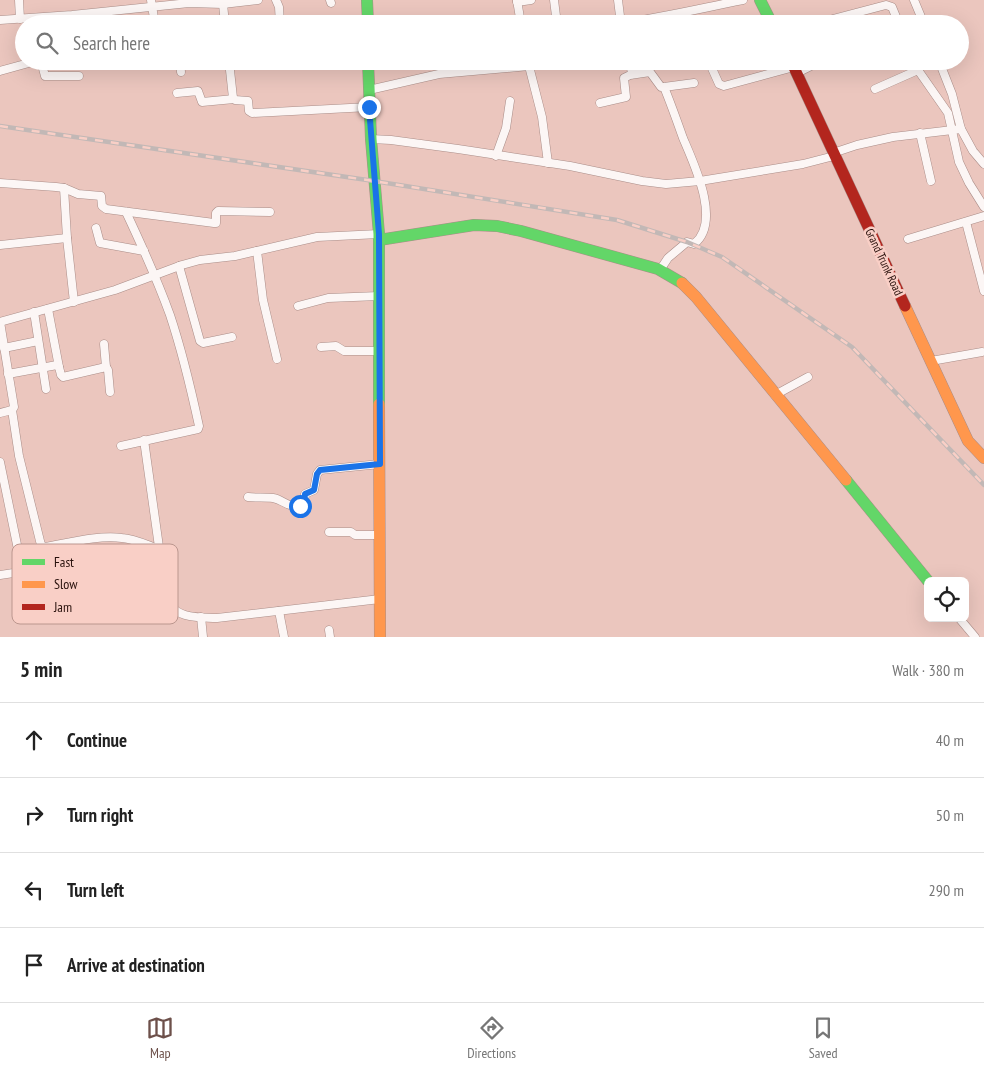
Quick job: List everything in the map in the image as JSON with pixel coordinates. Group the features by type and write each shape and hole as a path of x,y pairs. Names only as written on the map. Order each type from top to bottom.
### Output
{"street":[{"path":"19,0 20,15"},
{"path":"79,15 152,4 192,2 223,4 258,0"},
{"path":"276,0 279,15"},
{"path":"368,0 368,15"},
{"path":"519,15 517,1 531,0"},
{"path":"554,0 556,15"},
{"path":"618,0 620,15"},
{"path":"669,15 743,0"},
{"path":"760,0 768,15"},
{"path":"914,0 920,15"},
{"path":"223,4 224,15"},
{"path":"847,15 886,5 892,7 895,15"},
{"path":"0,20 15,19"},
{"path":"0,71 15,67"},
{"path":"43,70 45,76 79,76"},
{"path":"230,70 234,100"},
{"path":"368,70 371,139 379,237 380,637"},
{"path":"369,90 439,74 468,70"},
{"path":"531,70 542,117 548,163"},
{"path":"631,70 633,74"},
{"path":"713,70 719,84 724,86 783,70"},
{"name":"Grand Trunk Road","path":"795,70 968,442 984,458"},
{"path":"875,89 918,70 946,108 951,120 959,162 964,175 984,207"},
{"path":"943,70 962,129 973,151 984,164"},
{"path":"600,103 626,97 624,78 633,74 650,72 661,86 664,87 700,180 706,212 704,230 698,241 694,244 686,242 668,258 660,270"},
{"path":"664,87 694,83"},
{"path":"177,94 198,91 202,102 248,101 249,111 252,113 369,107"},
{"path":"496,156 506,128 510,101"},
{"path":"371,139 410,142 548,163 666,184 803,164 857,145 893,137 962,129"},
{"path":"920,134 931,181"},
{"path":"0,182 64,188 78,194 101,196 103,208 214,223 216,223 216,213 218,211 270,212"},
{"path":"64,188 66,238 74,302"},
{"path":"121,446 198,429 199,426 177,338 155,276 126,212"},
{"path":"908,239 984,216"},
{"path":"966,222 984,291"},
{"path":"41,544 26,477 19,456 12,410 14,408 0,322 115,290 200,260 235,256 317,237 379,237 474,225 497,226 521,231 660,270 677,279 690,291 925,577"},
{"path":"96,228 100,243 144,250"},
{"path":"0,245 66,238"},
{"path":"257,251 263,300 278,359"},
{"path":"179,266 200,341 203,343 232,337"},
{"path":"298,306 328,298 379,296"},
{"path":"48,309 60,375 63,377 106,367"},
{"path":"34,312 46,389"},
{"path":"4,348 38,341"},
{"path":"104,344 110,392"},
{"path":"321,347 336,346 344,351 380,351"},
{"path":"931,361 982,352"},
{"path":"8,374 59,366"},
{"path":"775,395 808,377"},
{"path":"0,413 12,410"},
{"path":"144,440 158,544"},
{"path":"0,462 17,544"},
{"path":"248,498 275,499 287,506 300,506 304,504 305,494 314,490 317,474 320,470 380,464"},
{"path":"329,532 380,535"},
{"path":"64,544 96,539 119,538 130,539 144,544"},
{"path":"178,612 182,614 217,618 380,599"},
{"path":"279,611 284,637"},
{"path":"202,617 203,637"},
{"path":"962,622 975,637"}],"railway":[{"path":"0,126 374,181 617,220 687,242 722,257 852,347 984,485"}],"traffic: fast":[{"path":"367,0 368,15"},
{"path":"760,0 768,15"},
{"path":"368,70 371,139 379,234 379,404"},
{"path":"379,240 474,225 497,226 658,269 682,283"},
{"path":"846,480 925,577"}],"traffic: slow":[{"path":"682,283 696,297 846,480"},
{"path":"905,306 968,441 984,458"},
{"path":"379,404 380,637"}],"traffic: jam":[{"path":"795,70 905,306"}],"route":[{"path":"300,506 304,504 305,494 314,490 317,474 320,470 380,464 379,234 369,107"}]}
